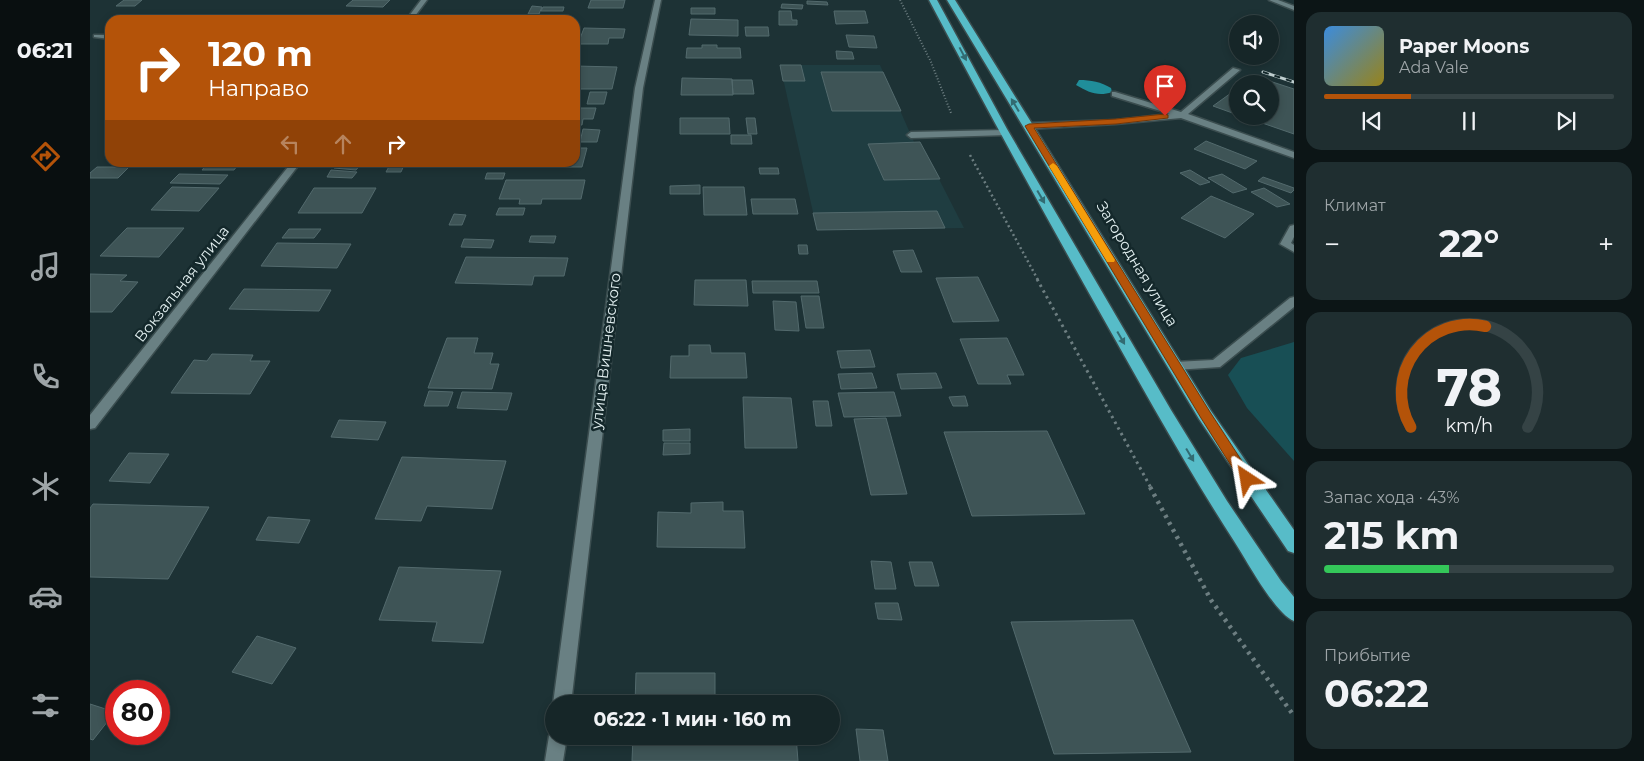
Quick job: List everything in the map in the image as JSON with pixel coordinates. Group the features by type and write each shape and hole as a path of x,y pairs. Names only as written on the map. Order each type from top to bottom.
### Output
{"highway":[{"path":"933,0 1004,133 1165,414 1221,506 1274,586 1294,612"},
{"name":"Загородная улица","path":"951,0 1247,479 1294,545"}],"street":[{"path":"413,15 424,0"},
{"name":"улица Вишневского","path":"563,695 640,88 658,0"},
{"path":"1272,0 1294,8"},
{"path":"96,36 105,37"},
{"path":"1029,126 1116,122 1182,115 1236,70"},
{"path":"1115,94 1182,115 1294,155"},
{"path":"911,135 1004,133"},
{"name":"Вокзальная улица","path":"90,424 293,167"},
{"path":"1294,228 1286,244 1294,249"},
{"path":"1176,366 1216,364 1294,301"},
{"path":"554,761 557,745"}],"path":[{"path":"900,0 984,183 1211,600 1294,716"}],"shaded area":[{"path":"780,65 880,65 914,142 920,142 964,228 817,230"},
{"path":"1079,80 1103,84 1111,88 1112,92 1098,94 1089,92 1076,85"},
{"path":"1294,342 1294,461 1247,408 1228,375 1241,358"}],"building":[{"path":"124,0 142,0 135,6 116,6"},
{"path":"353,0 390,0 383,7 346,6"},
{"path":"591,0 625,0 623,8 588,8"},
{"path":"807,1 827,2 828,5 807,4"},
{"path":"782,4 803,5 802,9 781,8"},
{"path":"532,6 542,7 539,14 528,14"},
{"path":"543,7 564,7 563,11 541,11"},
{"path":"691,8 715,8 715,14 691,14"},
{"path":"779,11 791,11 792,20 797,20 797,25 779,25"},
{"path":"834,11 865,11 868,23 836,24"},
{"path":"691,19 738,20 738,36 689,35"},
{"path":"745,27 768,27 769,36 746,36"},
{"path":"584,28 625,29 623,38 609,38 608,44 580,44"},
{"path":"846,35 874,36 877,48 849,47"},
{"path":"702,45 717,45 717,48 740,48 741,58 686,58 687,48 702,48"},
{"path":"836,51 852,52 854,59 837,59"},
{"path":"780,65 801,65 805,81 783,81"},
{"path":"580,66 617,67 612,89 580,89"},
{"path":"821,72 883,72 901,111 832,111"},
{"path":"682,78 732,79 733,95 681,95"},
{"path":"732,80 752,80 754,94 733,94"},
{"path":"1279,84 1294,89 1294,134 1268,125 1279,125"},
{"path":"590,92 607,92 604,104 587,104"},
{"path":"1229,94 1229,112 1213,106"},
{"path":"580,108 596,108 593,119 583,119 582,125 580,125"},
{"path":"680,118 729,118 730,134 680,134"},
{"path":"746,118 755,118 757,134 748,134"},
{"path":"583,129 600,130 597,142 580,142"},
{"path":"731,135 751,135 752,144 731,144"},
{"path":"1206,141 1257,161 1245,169 1194,149"},
{"path":"920,142 940,179 884,180 868,144"},
{"path":"580,148 587,148 582,167 580,167"},
{"path":"97,167 129,167 118,178 90,178 90,173"},
{"path":"205,167 236,167 234,170 202,170"},
{"path":"335,167 358,167 356,170"},
{"path":"389,167 403,167 401,172 386,172"},
{"path":"759,168 778,168 779,174 760,174"},
{"path":"331,170 357,172 352,178 327,177"},
{"path":"1190,170 1210,182 1200,185 1180,173"},
{"path":"487,173 505,173 503,179 485,179"},
{"path":"179,174 228,175 220,184 170,183"},
{"path":"1222,174 1247,189 1233,193 1208,178"},
{"path":"1263,177 1294,188 1294,190 1291,193 1258,181"},
{"path":"506,180 585,180 581,199 542,199 541,204 519,204 520,199 499,199"},
{"path":"700,185 700,194 670,194 670,186"},
{"path":"172,187 219,188 199,211 151,210"},
{"path":"703,187 744,187 747,215 704,215"},
{"path":"314,188 376,188 362,213 298,213"},
{"path":"1264,188 1290,204 1277,207 1251,192"},
{"path":"1211,196 1254,214 1225,238 1181,218"},
{"path":"751,199 795,199 798,214 753,214"},
{"path":"499,208 525,208 523,215 496,215"},
{"path":"937,211 945,228 817,230 813,213"},
{"path":"454,214 466,215 462,225 449,225"},
{"path":"127,228 184,228 159,257 100,256"},
{"path":"289,229 321,229 314,238 282,238"},
{"path":"531,236 556,236 554,243 529,242"},
{"path":"464,239 494,240 491,248 461,247"},
{"path":"277,243 351,244 337,268 261,266"},
{"path":"798,245 807,245 808,254 799,254"},
{"path":"913,250 922,272 901,272 893,251"},
{"path":"466,257 568,258 564,276 534,276 532,285 455,283"},
{"path":"90,274 127,275 120,281 138,282 112,312 90,312"},
{"path":"978,277 999,321 953,322 936,278"},
{"path":"695,280 746,280 748,306 694,305"},
{"path":"752,281 817,281 819,293 753,293"},
{"path":"244,289 331,290 319,311 229,309"},
{"path":"801,296 819,296 824,328 806,328"},
{"path":"773,301 796,302 799,331 775,330"},
{"path":"447,338 478,338 474,353 493,353 490,364 499,364 492,389 428,388"},
{"path":"1007,338 1024,375 1007,375 1011,384 978,384 960,339"},
{"path":"689,345 710,345 711,353 745,353 747,378 670,378 671,356 689,356"},
{"path":"870,350 875,367 841,368 837,351"},
{"path":"212,354 253,355 250,361 270,361 250,394 171,393 194,360 207,361"},
{"path":"872,373 877,388 841,389 838,374"},
{"path":"936,373 942,388 901,389 897,374"},
{"path":"429,391 453,392 448,406 424,406"},
{"path":"462,392 512,393 507,410 457,408"},
{"path":"894,392 901,416 844,417 838,393"},
{"path":"965,396 968,406 953,406 949,397"},
{"path":"743,397 791,398 797,448 745,448"},
{"path":"813,401 828,401 832,426 816,426"},
{"path":"886,418 907,494 871,495 854,419"},
{"path":"339,420 386,422 378,440 331,437"},
{"path":"690,429 690,441 663,441 663,430"},
{"path":"1047,431 1085,514 972,516 944,432"},
{"path":"664,443 690,443 690,454 663,455"},
{"path":"129,453 169,454 150,483 109,481"},
{"path":"402,457 506,461 492,509 427,506 421,521 375,519"},
{"path":"723,502 723,511 743,511 745,548 657,547 658,512 691,513 691,503"},
{"path":"93,504 209,507 168,579 90,577 90,508"},
{"path":"268,517 310,520 299,543 256,540"},
{"path":"871,561 891,562 896,589 875,589"},
{"path":"909,562 932,562 939,586 915,586"},
{"path":"399,567 501,571 483,643 432,641 437,622 379,620"},
{"path":"875,603 898,603 902,620 878,619"},
{"path":"1133,620 1191,752 1054,754 1011,622"},
{"path":"257,636 296,648 272,684 232,672"},
{"path":"636,673 715,673 715,695 635,695"},
{"path":"90,704 105,709 105,725 93,740 90,739"},
{"path":"856,729 883,730 888,761 860,761"},
{"path":"633,745 797,745 798,761 632,761"}],"railway":[{"path":"1263,72 1294,82"}],"slow traffic":[{"path":"1053,166 1111,260"}],"route":[{"path":"1165,116 1116,122 1029,126 1205,415 1247,479"}]}
